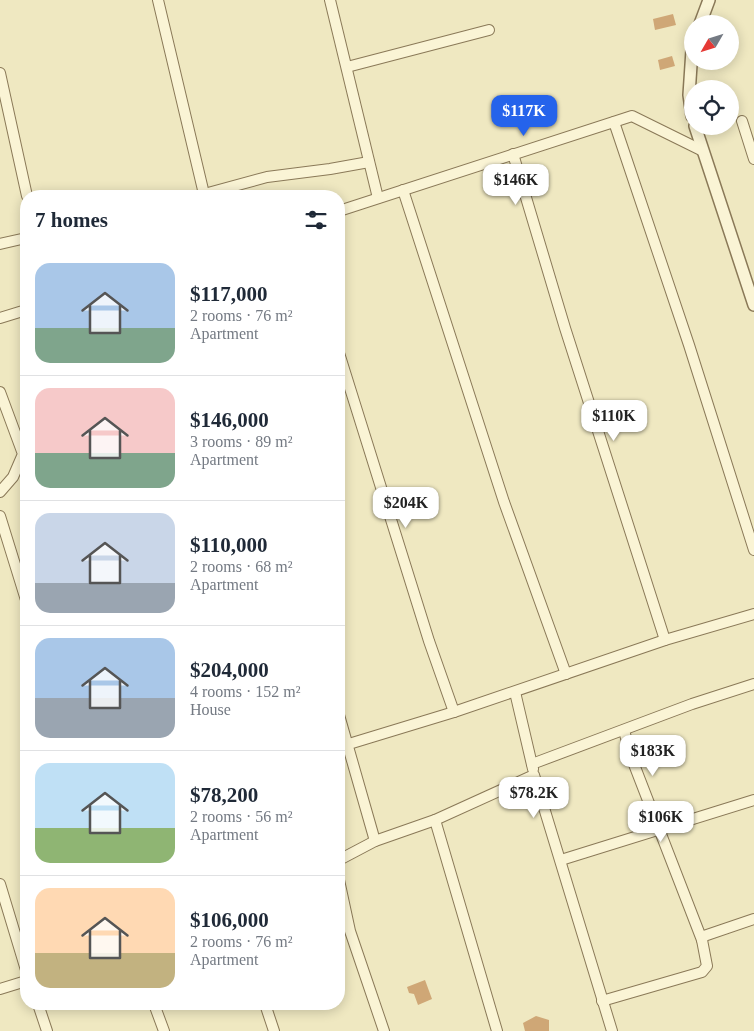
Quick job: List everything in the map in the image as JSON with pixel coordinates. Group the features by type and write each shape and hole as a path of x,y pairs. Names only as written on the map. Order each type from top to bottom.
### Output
{"street":[{"path":"158,0 199,190"},
{"path":"330,0 378,198"},
{"path":"703,15 709,0"},
{"path":"346,67 489,30"},
{"path":"0,73 27,190"},
{"path":"345,209 632,116 703,151"},
{"path":"742,121 754,159"},
{"path":"614,122 689,344 754,550"},
{"path":"698,135 751,289 754,305"},
{"path":"513,154 564,328 665,640"},
{"path":"219,190 275,175 330,169 369,162"},
{"path":"403,190 504,502 566,674"},
{"path":"0,244 20,239"},
{"path":"0,318 20,312"},
{"path":"345,372 428,641 454,712"},
{"path":"0,392 20,446"},
{"path":"0,492 14,477 20,462"},
{"path":"0,516 20,581"},
{"path":"345,745 515,692 665,640 754,614"},
{"path":"532,764 692,704 754,684"},
{"path":"515,692 534,775 612,1031"},
{"path":"602,1001 702,972 707,966 702,940 630,754 624,730"},
{"path":"345,752 375,842"},
{"path":"345,857 375,842 435,820 534,775"},
{"path":"561,860 754,800"},
{"path":"435,820 497,1031"},
{"path":"0,884 20,950"},
{"path":"345,908 350,931 384,1031"},
{"path":"702,940 709,932 754,919"},
{"path":"0,989 20,983"},
{"path":"40,1010 47,1031"},
{"path":"156,1010 164,1031"},
{"path":"267,1010 274,1031"}],"building":[{"path":"673,14 676,25 655,30 653,19"},
{"path":"672,56 675,66 660,70 658,60"},
{"path":"425,980 432,999 418,1005 414,994 409,993 407,987"},
{"path":"536,1016 549,1020 549,1031 525,1031 523,1023"}]}
